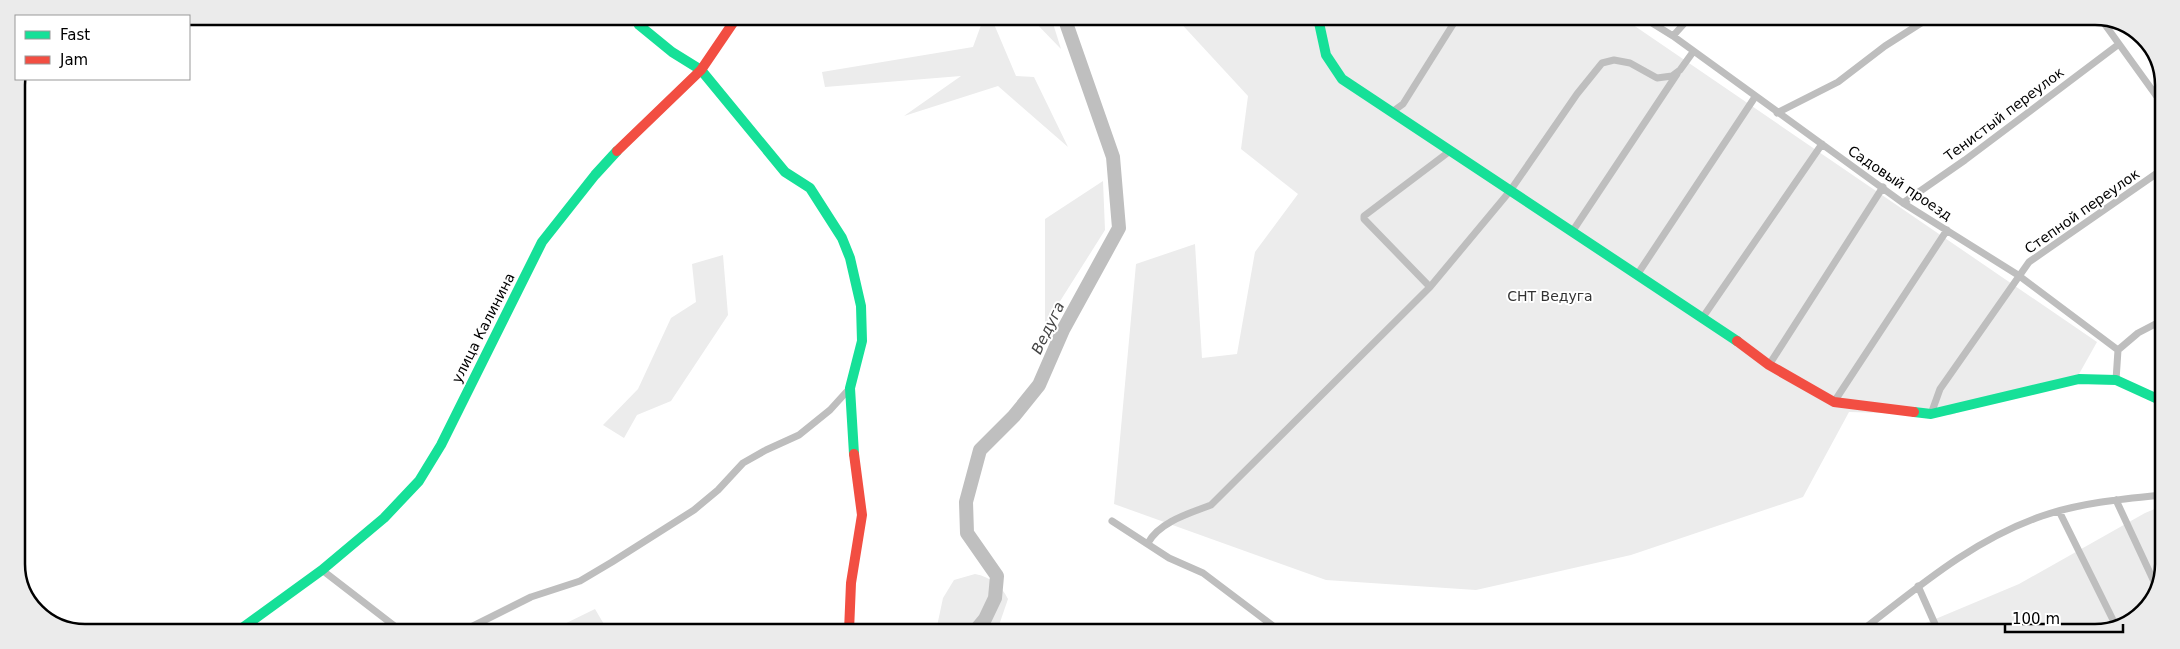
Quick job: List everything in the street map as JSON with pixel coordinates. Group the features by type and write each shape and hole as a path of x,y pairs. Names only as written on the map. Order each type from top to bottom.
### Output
{"street":[{"path":"640,25 672,52 701,70 785,172 810,188 842,238 850,258 861,306 862,341 850,388 855,463 862,515 851,583 849,624"},
{"name":"улица Калинина","path":"246,624 322,570 384,518 419,481 430,466 542,242 601,168 701,70 732,25"},
{"path":"1320,25 1326,55 1342,79 1703,317 1769,365 1834,402 1845,405 1931,414 2079,379 2116,380 2155,398"},
{"path":"1392,112 1403,104 1453,25"},
{"name":"Садовый проезд","path":"1655,25 1903,203 2018,275 2118,350"},
{"path":"1673,36 1683,25"},
{"path":"1777,113 1838,82 1885,46 1918,25"},
{"path":"2106,26 2155,93"},
{"name":"Тенистый переулок","path":"1903,203 2119,44"},
{"path":"1572,232 1693,52"},
{"path":"1148,543 1153,535 1184,515 1211,505 1430,287 1510,191 1577,94 1602,63 1614,60 1630,63 1656,78 1672,76 1680,70"},
{"path":"1638,275 1755,97"},
{"path":"1703,317 1822,144"},
{"path":"1430,287 1364,219 1364,216 1450,151"},
{"name":"Степной переулок","path":"1931,414 1940,388 2029,262 2155,175"},
{"path":"1769,365 1883,187"},
{"path":"1834,402 1947,230"},
{"path":"2116,380 2118,350 2138,333 2155,324"},
{"path":"477,624 531,597 580,581 612,562 694,510 718,490 743,463 799,435 830,410 850,388"},
{"path":"1870,624 1961,555 2014,527 2060,511 2116,500 2155,496"},
{"path":"2116,500 2153,580"},
{"path":"2060,511 2114,621"},
{"path":"1112,521 1169,558 1203,573 1270,624"},
{"path":"322,570 392,624"},
{"path":"1918,586 1935,624"}],"green space":[{"path":"981,25 994,25 1016,76 1034,77 1068,147 998,86 904,116 961,76 825,87 822,72 973,47"},
{"path":"1038,25 1054,25 1061,49"},
{"name":"СНТ Ведуга","path":"1182,25 1633,25 2097,342 2079,374 1950,415 1849,412 1803,497 1631,555 1476,590 1326,580 1114,504 1136,264 1195,244 1202,358 1237,354 1255,252 1298,194 1241,149 1248,96"},
{"path":"1103,181 1105,230 1045,325 1045,219"},
{"path":"723,255 728,315 671,401 637,415 624,438 603,425 638,389 671,318 696,302 692,264"},
{"path":"2155,509 2155,564 2153,580 2149,591 2140,604 2125,616 2107,623 2095,624 1923,624 2019,584"},
{"path":"975,574 986,577 994,582 1008,599 999,624 937,624 943,598 954,580"},
{"path":"595,609 604,624 564,624"}],"waterway":[{"name":"Ведуга","path":"981,624 995,598 997,576 967,533 966,502 980,450 1014,416 1039,385 1063,330 1119,228 1113,157 1067,25"}],"traffic: fast":[{"path":"639,25 672,52 701,70 785,172 810,188 842,238 850,258 861,306 862,341 850,388 854,454"},
{"path":"1320,25 1326,55 1342,79 1737,341"},
{"path":"248,624 322,570 384,518 419,481 441,445 542,242 595,175 617,151"},
{"path":"1914,412 1931,414 2079,379 2116,380 2155,398"}],"traffic: jam":[{"path":"617,151 701,70 732,25"},
{"path":"1737,341 1769,365 1834,402 1914,412"},
{"path":"849,624 851,583 862,515 854,454"}]}
